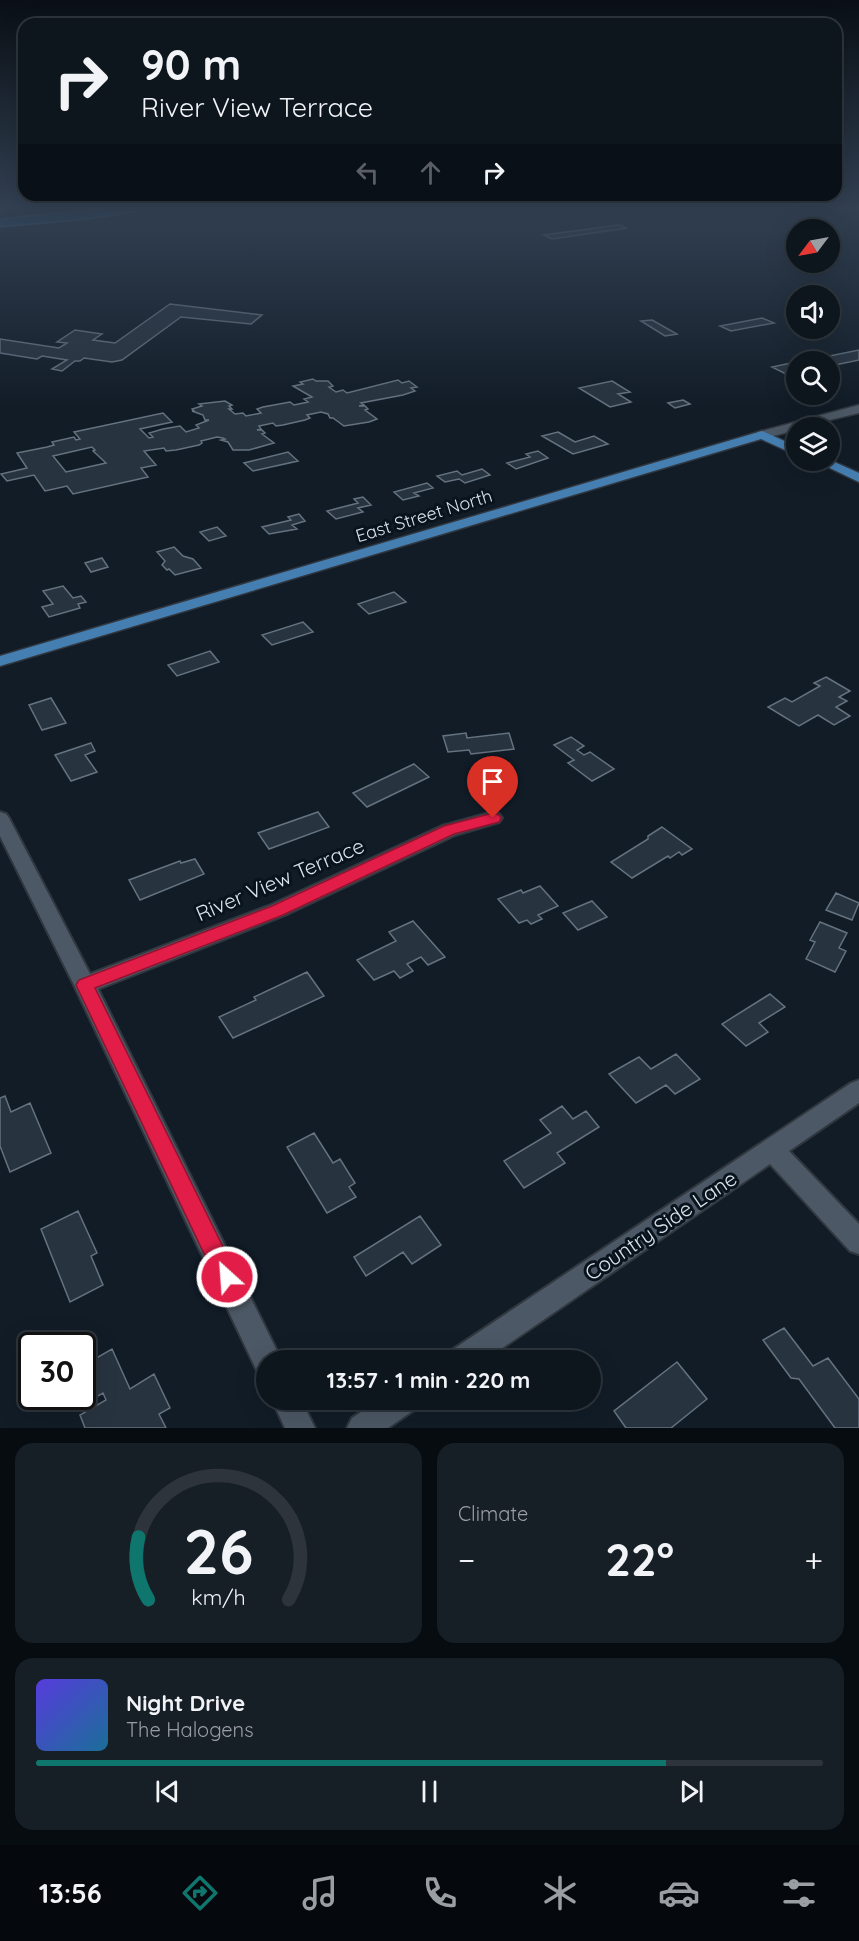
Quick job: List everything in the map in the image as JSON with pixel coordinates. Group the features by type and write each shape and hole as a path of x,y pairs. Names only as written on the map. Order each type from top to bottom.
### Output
{"main road":[{"name":"East Street North","path":"0,661 762,435 859,409"},
{"path":"762,435 786,446"},
{"path":"840,469 859,478"}],"street":[{"path":"0,818 6,845 85,985 262,1350"},
{"name":"River View Terrace","path":"85,985 278,910 449,830 493,818"},
{"name":"Country Side Lane","path":"477,1350 859,1090"},
{"path":"773,1150 859,1242"},
{"path":"291,1410 300,1428"},
{"path":"362,1428 390,1410"}],"building":[{"path":"170,304 262,315 251,324 181,317 122,360 112,362 84,358 75,361 62,371 52,369 67,360 42,356 37,359 0,353 0,339 59,348 67,343 57,342 75,330 102,334 93,340 115,343"},
{"path":"762,318 774,323 731,331 720,326"},
{"path":"652,320 677,334 665,336 641,321"},
{"path":"859,350 859,360 840,364 840,354"},
{"path":"786,364 786,374 772,367"},
{"path":"313,379 328,381 333,386 329,387 336,392 343,390 347,393 398,380 402,383 409,381 417,387 411,388 415,391 403,395 361,403 364,405 359,406 365,406 368,409 365,410 377,419 369,422 344,426 330,418 328,414 321,412 307,415 310,418 305,420 283,425 276,426 273,423 259,426 261,429 257,430 262,430 265,433 262,434 274,443 249,450 233,450 228,442 221,440 225,439 217,437 201,441 199,445 176,450 166,451 164,448 144,451 156,465 141,468 148,477 73,494 67,486 45,491 34,475 7,481 1,474 27,468 17,453 47,447 54,445 52,442 74,437 76,440 80,439 74,432 163,413 172,422 140,429 149,438 153,437 149,433 163,429 180,426 186,432 199,428 196,425 209,420 205,420 203,415 192,411 202,406 199,404 225,401 232,405 229,406 232,409 229,409 235,414 243,413 246,416 261,413 257,409 263,407 290,402 294,405 308,402 304,399 312,397 293,386 303,384 300,382","holes":["92,447 95,450 93,451 106,463 66,472 53,456"]},
{"path":"612,381 630,392 618,394 631,402 610,407 579,388"},
{"path":"683,400 690,404 675,408 668,403"},
{"path":"558,432 575,442 594,436 608,444 573,454 542,436"},
{"path":"538,451 548,458 516,469 507,463 530,457 526,454"},
{"path":"288,452 298,461 253,471 244,463"},
{"path":"482,469 490,475 465,483 459,479 445,482 437,476 457,471 462,475"},
{"path":"427,483 433,488 414,493 419,496 403,500 394,492"},
{"path":"363,497 371,505 358,508 363,512 336,519 327,511 358,503 354,499"},
{"path":"299,514 305,521 292,525 297,529 269,534 262,527 291,520 288,517"},
{"path":"217,527 226,536 209,541 200,532"},
{"path":"174,547 183,556 193,559 201,568 175,575 169,569 167,570 162,565 165,561 157,552"},
{"path":"102,558 108,567 91,572 85,563"},
{"path":"63,586 73,598 81,596 86,602 78,604 80,608 49,617 42,607 53,604 43,591"},
{"path":"394,592 406,602 369,614 358,604"},
{"path":"303,622 313,632 272,645 262,635"},
{"path":"210,651 219,662 177,676 168,665"},
{"path":"826,677 850,691 839,697 847,701 836,707 850,716 834,725 818,715 799,726 768,707 785,698 792,702 820,686 814,683"},
{"path":"51,698 66,723 42,730 29,705"},
{"path":"466,733 467,738 509,733 514,749 471,754 469,750 448,752 443,736"},
{"path":"571,737 584,746 577,750 584,755 590,752 614,769 592,781 568,763 574,760 554,745"},
{"path":"91,743 95,751 85,755 97,772 71,781 55,755"},
{"path":"414,764 429,777 367,807 353,793"},
{"path":"318,812 329,827 269,849 258,833"},
{"path":"662,827 692,849 682,855 679,852 670,858 668,856 632,878 611,862 648,839 648,836"},
{"path":"195,859 204,874 140,900 129,880 180,861 181,863"},
{"path":"540,886 558,906 538,915 542,919 531,924 527,920 519,923 498,899 521,890 523,893"},
{"path":"836,893 859,903 852,920 826,910"},
{"path":"592,901 607,917 578,930 563,913"},
{"path":"413,921 445,957 428,965 421,957 407,964 413,971 400,978 394,971 374,980 357,960 396,941 389,932"},
{"path":"820,922 847,933 839,948 846,951 835,972 806,959 815,942 810,940"},
{"path":"307,972 324,996 233,1038 219,1017 256,1000 254,997"},
{"path":"770,994 785,1007 759,1023 768,1032 746,1046 722,1024"},
{"path":"676,1054 700,1079 675,1094 666,1085 636,1103 609,1074 639,1057 651,1069"},
{"path":"5,1096 11,1112 30,1103 51,1153 10,1172 0,1146 0,1098"},
{"path":"562,1106 573,1119 586,1111 599,1127 557,1153 565,1163 524,1188 504,1161 551,1133 540,1120"},
{"path":"314,1133 333,1163 340,1159 355,1183 349,1187 356,1197 327,1213 287,1147"},
{"path":"78,1211 97,1253 91,1256 103,1285 70,1302 41,1229"},
{"path":"420,1216 441,1245 412,1264 403,1252 366,1276 354,1257"},
{"path":"784,1328 813,1366 828,1358 859,1399 859,1428 835,1428 799,1379 791,1378 763,1340"},
{"path":"112,1349 130,1389 154,1374 170,1408 159,1414 166,1428 85,1428 80,1415 89,1410 96,1410 96,1406 106,1400 103,1393 96,1397 96,1358"},
{"path":"677,1362 707,1399 671,1428 626,1428 614,1411"}],"route":[{"path":"227,1277 85,985 278,910 449,830 493,818"}]}
